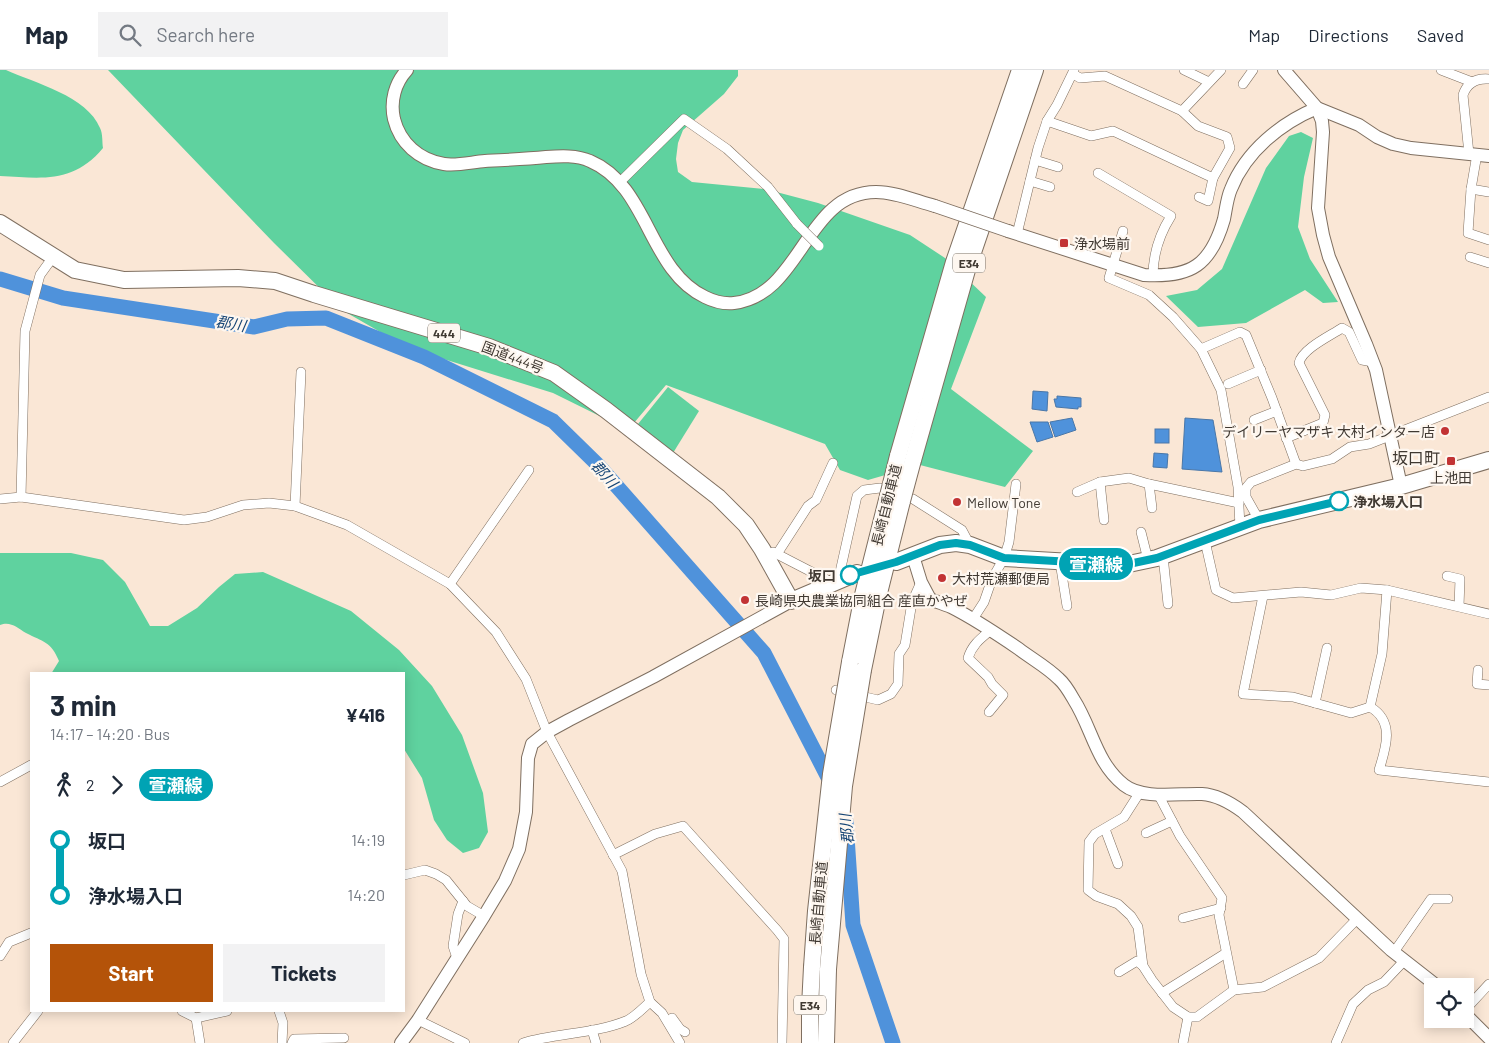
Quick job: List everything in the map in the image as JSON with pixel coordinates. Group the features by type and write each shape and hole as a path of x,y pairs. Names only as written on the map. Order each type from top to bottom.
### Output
{"highway":[{"name":"長崎自動車道","path":"810,1043 810,1007 820,968 844,786 856,666 878,597 895,498 954,262 1020,70"},
{"name":"長崎自動車道","path":"905,458 1036,70"},
{"name":"国道444号","path":"0,223 75,270 124,280 238,278 275,280 314,294 489,347 554,373 606,410 718,497 746,525 791,601"},
{"path":"896,562 940,545 956,543 970,545 1004,558 1124,565 1156,558 1259,520 1401,486 1489,460"},
{"path":"791,601 857,572"},
{"name":"長崎自動車道","path":"820,968 826,1043"}],"street":[{"path":"407,70 400,78 393,97 394,116 398,132 410,148 426,158 445,164 564,156 590,160 607,171 619,183 636,206 657,246 679,280 695,292 713,301 733,303 754,298 772,287 786,272 823,218 839,203 856,196 875,192 892,194 935,206 1144,275 1165,276 1184,273 1202,262 1215,245 1231,189 1245,164 1271,134 1298,116 1317,108 1359,125 1377,137 1393,144 1411,148 1478,155"},
{"path":"1184,70 1209,82"},
{"path":"1182,111 1221,70"},
{"path":"1243,84 1254,70"},
{"path":"1284,70 1317,108 1322,121 1323,132 1318,208 1323,235 1328,257 1373,362 1382,393 1389,435 1401,486"},
{"path":"1441,70 1461,76 1472,82"},
{"path":"1013,232 1047,122 1073,72 1080,78 1105,76 1182,111 1198,126 1227,138 1230,148 1213,178 1208,201 1199,198"},
{"path":"1489,79 1481,78 1472,82 1465,88 1463,95 1478,155 1471,189 1468,233 1489,240"},
{"path":"619,183 684,119 727,149 768,187 797,224 819,246"},
{"path":"1047,122 1091,136 1113,130 1213,178"},
{"path":"1035,160 1058,167"},
{"path":"1098,173 1171,216 1160,235 1153,261 1153,276"},
{"path":"1030,181 1050,187"},
{"path":"1471,189 1489,192"},
{"path":"1123,231 1109,278 1149,295 1173,317 1201,349 1220,390 1238,488 1240,527"},
{"path":"21,497 26,331 40,275 53,257"},
{"path":"1470,257 1489,262"},
{"path":"1286,438 1323,422 1324,415 1299,363 1300,358 1308,350 1342,328 1349,332 1362,360 1373,362"},
{"path":"1201,349 1240,332 1246,335 1296,464"},
{"path":"1228,384 1261,370"},
{"path":"295,506 301,372"},
{"path":"1259,520 1246,497 1246,488 1252,482 1296,464 1303,466 1332,459 1350,447 1369,444 1489,397"},
{"path":"1254,420 1277,411"},
{"path":"777,554 808,506 816,500 833,463"},
{"path":"450,584 529,470"},
{"path":"1077,492 1100,482 1129,478 1239,503"},
{"path":"1100,482 1104,520"},
{"path":"972,619 984,602 992,579 1004,558 1009,542 1016,484"},
{"path":"1149,484 1152,508"},
{"path":"759,545 836,582 857,496 864,490 880,488 913,499 962,530 970,545"},
{"path":"0,498 21,497 184,520 206,517 243,505 269,503 295,506 347,526 450,584 496,632 526,679 547,732 622,871 641,974 650,1002 665,1018 680,1043"},
{"path":"1140,532 1156,558 1168,604"},
{"path":"1205,541 1216,590 1233,598 1301,592 1331,595 1361,588 1387,590 1489,614"},
{"path":"913,556 921,582 930,599 949,606 991,630 1048,669 1060,680 1076,702 1101,757 1112,774 1125,786 1140,792 1158,794 1203,794 1232,804 1243,812 1394,952 1427,978"},
{"path":"1060,562 1067,606"},
{"path":"1447,576 1460,579 1459,606"},
{"path":"836,690 878,700 891,694 898,684 899,654 905,645 912,602 921,582"},
{"path":"1370,707 1382,654 1387,590"},
{"path":"1263,596 1243,694 1293,698 1315,702 1351,713 1370,707 1378,712 1387,731 1386,746 1379,770 1489,782"},
{"path":"401,1043 418,1020 505,881 519,849 526,812 528,758 532,744 547,732 791,601"},
{"path":"989,712 1003,696 988,677 968,658 970,649 991,630"},
{"path":"1315,702 1327,648"},
{"path":"1478,670 1477,684 1489,684"},
{"path":"0,782 30,765"},
{"path":"1140,792 1124,817 1095,834 1089,842 1088,890 1096,896 1118,904 1131,916 1138,927 1143,966"},
{"path":"1158,794 1180,836 1222,898 1220,915 1234,990"},
{"path":"1146,833 1172,821"},
{"path":"614,855 655,834 682,826 777,930 784,939 782,1043"},
{"path":"1104,829 1118,864"},
{"path":"405,875 425,870 436,874 446,880 467,906 484,916"},
{"path":"1394,952 1431,898 1448,899"},
{"path":"457,958 453,946 458,914 463,901"},
{"path":"1183,918 1221,908"},
{"path":"1119,972 1136,961 1143,966 1173,1007 1188,1018 1197,1017 1234,990 1263,986 1319,958 1357,918"},
{"path":"0,956 9,942 30,933"},
{"path":"1162,993 1226,954"},
{"path":"1336,1043 1352,1004 1368,990 1384,982 1405,960"},
{"path":"1474,1002 1489,984"},
{"path":"523,1043 592,1030 626,1020 650,1002"},
{"path":"13,1043 37,1012"},
{"path":"184,1012 196,1018 223,1012"},
{"path":"279,1012 283,1023 282,1043"},
{"path":"665,1018 670,1016 680,1029 685,1032"},
{"path":"196,1018 200,1043"},
{"path":"1182,1043 1188,1018"},
{"path":"418,1020 465,1043"},
{"path":"1474,1022 1489,1038"},
{"path":"592,1030 596,1043"},
{"path":"292,1043 294,1039 344,1038"}],"green space":[{"path":"0,70 6,70 59,92 84,107 100,128 103,148 92,160 68,173 43,178 0,176"},
{"path":"108,70 738,70 738,76 724,94 683,130 678,143 676,159 678,172 692,182 765,189 818,203 910,235 945,258 986,297 951,389 1033,451 1005,487 920,465 868,480 840,470 825,444 666,385 628,430 553,393 434,356 382,333 342,310 274,243"},
{"path":"1301,132 1313,138 1304,177 1298,227 1310,259 1338,302 1323,303 1305,290 1246,323 1198,327 1166,296 1197,290 1222,269 1266,168 1289,136"},
{"path":"668,387 699,411 673,453 638,424"},
{"path":"0,553 71,553 103,560 125,582 150,626 168,626 197,608 235,574 263,572 351,611 399,650 432,686 462,735 483,793 488,832 479,848 463,853 447,840 434,820 422,778 405,751 405,672 52,672 59,661 50,646 14,626 0,625"}],"water":[{"path":"1033,391 1048,392 1047,411 1032,409"},
{"path":"1057,396 1081,398 1081,407 1078,407 1078,409 1056,407 1054,399 1057,399"},
{"path":"1072,418 1076,430 1055,437 1050,422"},
{"path":"1185,418 1213,420 1222,472 1182,469"},
{"path":"1030,422 1048,422 1053,437 1037,442"},
{"path":"1155,429 1169,429 1169,443 1155,443"},
{"path":"1154,453 1168,454 1167,468 1153,467"}],"waterway":[{"name":"郡川","path":"0,279 63,298 254,327 287,319 326,318 424,357 553,421 598,465 764,653 833,787"},
{"name":"郡川","path":"846,822 853,925 893,1043"}],"bus line":[{"name":"萱瀬線","path":"850,575 896,562 940,545 956,543 970,545 1004,558 1124,565 1157,558 1259,520 1339,501"}],"place":[{"name":"浄水場前","path":"1064,243"},
{"name":"デイリーヤマザキ 大村インター店","path":"1445,431"},
{"name":"上池田","path":"1451,461"},
{"name":"浄水場入口","path":"1339,501"},
{"name":"Mellow Tone","path":"957,502"},
{"name":"坂口","path":"850,575"},
{"name":"大村荒瀬郵便局","path":"942,578"},
{"name":"長崎県央農業協同組合 産直かやぜ","path":"745,600"}],"district":[{"name":"坂口町","path":"1416,457"}]}
